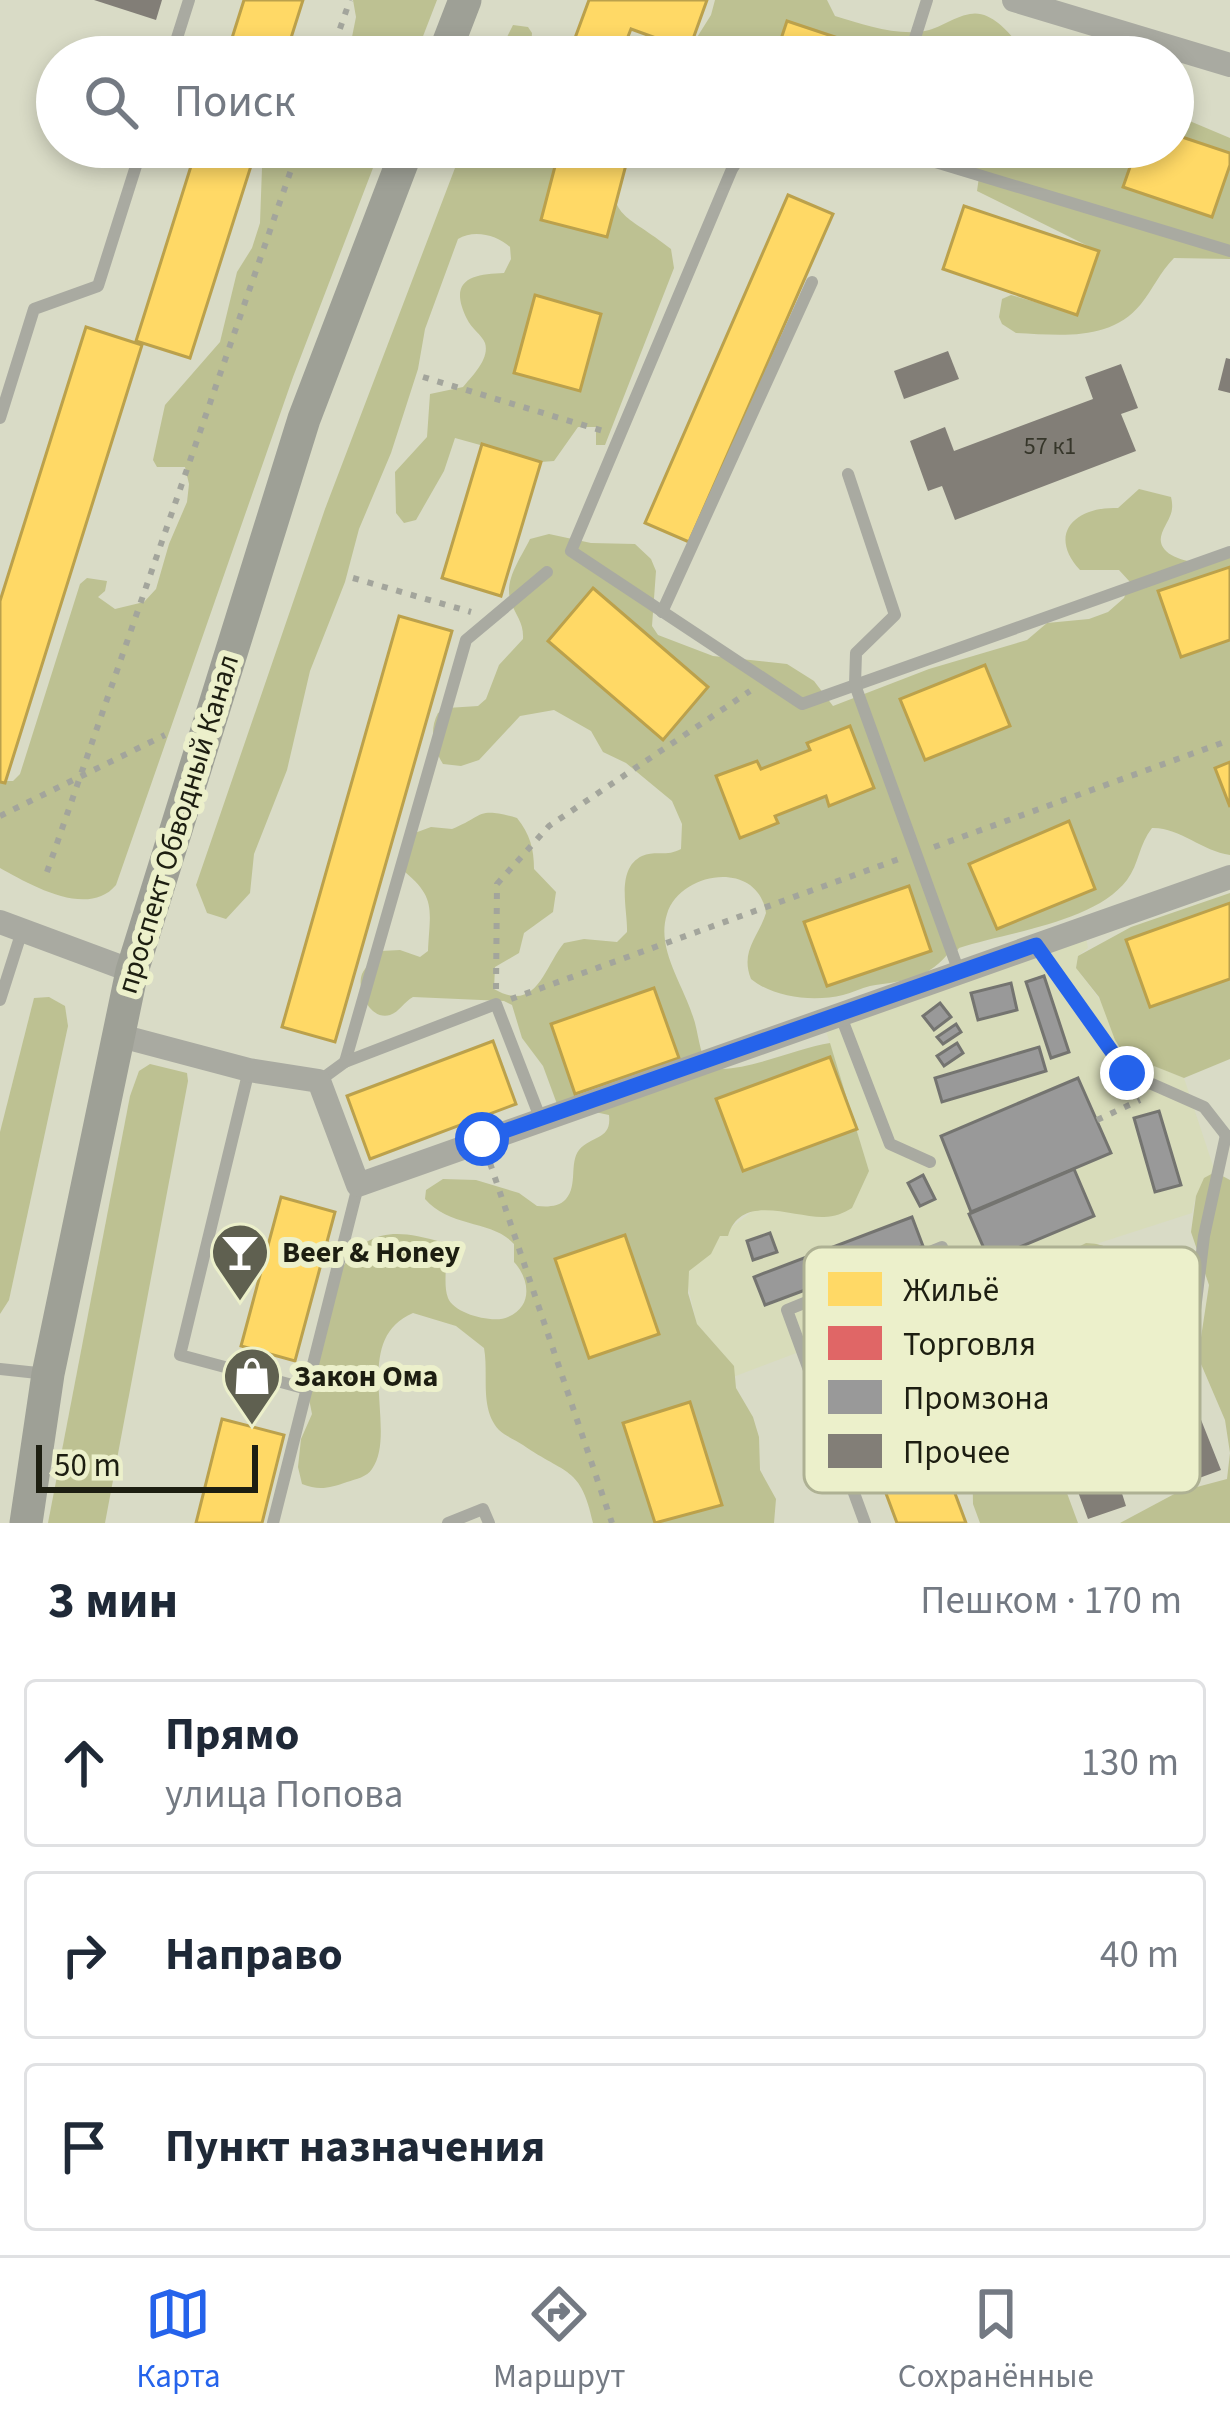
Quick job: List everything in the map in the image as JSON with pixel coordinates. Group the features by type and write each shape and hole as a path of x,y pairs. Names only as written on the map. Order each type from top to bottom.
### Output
{"main road":[{"path":"451,36 465,0"},
{"name":"проспект Обводный Канал","path":"26,1523 48,1374 132,971 304,419 400,168"}],"street":[{"path":"1014,0 1134,36"},
{"path":"1194,54 1230,65"},
{"path":"118,1035 249,1070 319,1081 358,1185 1230,877"},
{"path":"11,926 132,971"}],"lane":[{"path":"178,36 189,0"},
{"path":"916,36 927,0"},
{"path":"0,418 34,309 98,286 135,168"},
{"path":"955,168 1230,251"},
{"path":"732,169 571,551 802,704 1230,552"},
{"path":"662,612 812,282"},
{"path":"848,474 895,615 856,653 855,685 959,971"},
{"path":"345,1062 466,640 547,572"},
{"path":"0,1000 11,926"},
{"path":"1036,945 1127,1073 1204,1107 1228,1137 1200,1269"},
{"path":"319,1081 345,1062 496,1004 541,1120"},
{"path":"839,1013 890,1144 930,1162"},
{"path":"249,1070 180,1355 307,1389"},
{"path":"273,1523 358,1185"},
{"path":"804,1303 787,1310 804,1356"},
{"path":"0,1369 48,1374"},
{"path":"854,1493 865,1523"},
{"path":"448,1523 484,1510 489,1523"}],"path":[{"path":"337,36 350,0"},
{"path":"47,872 292,168"},
{"path":"423,377 620,436"},
{"path":"353,578 492,618"},
{"path":"766,680 549,826 497,884 496,1004 1230,740"},
{"path":"0,816 165,736"},
{"path":"1096,1120 1166,1090"},
{"path":"482,1139 612,1523"}],"shaded area":[{"path":"353,0 437,0 423,36 352,36"},
{"path":"715,0 827,0 835,16 876,28 925,31 979,14 1010,36 698,36"},
{"path":"513,25 528,27 532,33 532,36 508,36"},
{"path":"1194,123 1230,138 1230,259 1174,258 1141,304 1115,325 1083,334 1016,333 999,317 1002,299 1011,295 1077,314 1098,251 977,191 979,177 967,168 1194,168"},
{"path":"262,168 373,168 293,377 116,885 90,899 58,895 0,868 0,781 13,781 20,774 80,584 87,578 107,581 98,597 115,609 144,602 156,589 189,484 185,467 157,467 153,460 165,405 220,342 237,272 260,223"},
{"path":"455,168 613,168 613,189 621,211 671,249 674,268 605,445 596,445 596,427 578,427 554,461 541,462 455,438 444,471 416,520 404,523 396,513 395,472 427,437 430,394 463,387 485,355 485,343 462,306 462,287 473,277 504,273 511,259 510,247 499,239 471,234 458,239 425,329 418,369 391,453 310,671 287,770 254,854 250,893 226,919 207,913 196,885 325,509"},
{"path":"1139,489 1171,497 1161,540 1167,552 1195,562 1230,554 1230,855 1172,831 1152,828 1127,880 1094,907 959,948 912,978 832,997 783,994 751,979 749,952 766,913 749,884 735,878 702,881 675,899 667,914 667,952 709,1067 735,1068 830,1043 869,1171 849,1210 824,1217 770,1210 744,1215 728,1236 720,1236 711,1254 689,1271 688,1293 697,1324 734,1366 736,1388 753,1417 760,1470 776,1499 774,1523 593,1523 577,1481 501,1432 493,1421 484,1348 456,1326 413,1313 394,1326 383,1343 381,1432 372,1469 330,1487 302,1484 298,1467 301,1439 312,1414 307,1389 343,1267 353,1254 386,1235 441,1242 446,1292 452,1304 475,1316 508,1317 522,1306 526,1291 514,1262 514,1244 495,1231 446,1215 425,1199 426,1190 443,1179 476,1180 519,1193 537,1206 556,1205 570,1193 579,1150 604,1133 609,1123 609,1115 557,1104 543,1066 522,1038 512,1005 504,1001 413,997 393,1014 383,1016 366,1003 362,974 381,951 400,950 420,957 428,951 429,904 420,887 400,868 412,834 431,827 452,829 487,813 517,818 525,830 534,869 556,892 553,912 524,933 519,953 495,967 494,989 520,996 538,984 564,943 584,939 617,942 627,932 628,870 647,854 681,849 682,824 672,801 626,763 603,752 591,731 554,710 520,716 479,760 461,766 443,764 440,758 433,732 438,713 478,706 486,699 499,665 523,639 509,586 530,539 549,534 591,543 635,544 656,571 652,626 658,635 713,656 787,664 814,681 833,706 929,669 1027,640 1047,623 1108,612 1124,598 1130,582 1119,570 1080,570 1070,557 1066,534 1079,517 1118,508"},
{"path":"1230,893 1230,1059 1184,1078 1124,1054 1099,997 1076,968 1078,956 1131,927"},
{"path":"1086,938 1088,948 1078,956 1076,968 1105,1007 1117,1045 1125,1054 1184,1078 1215,1172 1196,1196 1192,1213 1096,1244 804,1247 804,1350 733,1377 727,1358 697,1324 687,1282 689,1271 720,1236 754,1210 792,1210 826,1217 852,1208 869,1171 826,1031"},
{"path":"49,997 65,1006 68,1026 9,1300 0,1314 0,1132 34,998"},
{"path":"150,1064 187,1073 188,1081 105,1523 48,1523 130,1096 139,1071"},
{"path":"1215,1172 1230,1180 1230,1453 1225,1420 1200,1362 1209,1285 1200,1247 1191,1232 1204,1178"},
{"path":"1230,1453 1230,1523 1120,1523 1176,1493 1200,1493 1200,1486 1227,1479"},
{"path":"973,1493 1067,1493 1078,1523 980,1523"}],"building: Жильё":[{"path":"244,0 303,0 292,36 233,36"},
{"path":"589,0 707,0 694,36 650,36 631,29 628,36 576,36"},
{"path":"787,21 832,36 782,36"},
{"path":"1194,141 1230,153 1212,217 1123,187 1130,168 1194,168"},
{"path":"190,168 250,168 190,358 136,341"},
{"path":"555,168 625,168 607,237 541,220"},
{"path":"788,195 833,214 689,542 645,523"},
{"path":"964,206 1099,251 1077,315 943,269"},
{"path":"535,295 601,314 580,391 514,373"},
{"path":"86,327 142,345 5,783 0,782 0,601"},
{"path":"482,444 541,462 501,596 442,578"},
{"path":"1230,567 1230,640 1181,657 1158,591"},
{"path":"593,588 708,687 663,740 548,641"},
{"path":"399,616 452,631 335,1042 282,1027"},
{"path":"985,665 1010,726 925,760 900,699"},
{"path":"850,726 874,788 829,806 826,796 775,816 778,823 740,838 716,776 757,761 761,769 810,750 807,743"},
{"path":"1230,762 1230,807 1215,768"},
{"path":"1069,821 1095,889 997,929 969,864"},
{"path":"909,886 931,951 827,986 804,922"},
{"path":"1230,903 1230,979 1150,1007 1126,940"},
{"path":"654,988 679,1058 575,1094 551,1024"},
{"path":"493,1041 516,1104 370,1159 347,1096"},
{"path":"830,1057 857,1129 743,1171 716,1099"},
{"path":"281,1197 335,1212 295,1361 241,1346"},
{"path":"625,1235 659,1334 589,1358 555,1259"},
{"path":"690,1402 722,1505 655,1523 623,1423"},
{"path":"222,1419 284,1435 262,1523 196,1523"},
{"path":"886,1493 955,1493 966,1523 897,1523"}],"building: Промзона":[{"path":"1044,976 1069,1052 1051,1058 1026,982"},
{"path":"1011,983 1017,1010 978,1020 971,993"},
{"path":"940,1003 951,1017 934,1030 923,1016"},
{"path":"956,1024 961,1032 943,1044 937,1037"},
{"path":"957,1043 963,1053 944,1066 937,1056"},
{"path":"1039,1047 1046,1071 942,1102 935,1078"},
{"path":"1078,1078 1111,1153 971,1212 941,1136"},
{"path":"1159,1111 1181,1185 1155,1192 1134,1118"},
{"path":"1074,1169 1094,1216 1020,1247 983,1247 969,1214"},
{"path":"923,1175 935,1199 920,1206 908,1183"},
{"path":"912,1217 923,1246 920,1247 833,1247"},
{"path":"770,1233 777,1252 753,1260 747,1241"},
{"path":"804,1258 804,1290 765,1305 754,1277"}],"building: Прочее":[{"path":"94,0 162,0 156,20"},
{"path":"948,351 959,379 904,399 894,371"},
{"path":"1226,358 1230,359 1230,393 1218,390"},
{"path":"1121,364 1138,408 1121,414 1136,451 955,520 942,486 928,491 910,441 945,427 954,451 1093,399 1085,377"},
{"path":"1200,1417 1221,1470 1200,1478"},
{"path":"1078,1493 1122,1493 1126,1506 1088,1519"}],"place":[{"name":"Beer & Honey","path":"240,1303"},
{"name":"Закон Ома","path":"252,1427"}],"route":[{"path":"482,1139 1036,945 1127,1073"}]}
